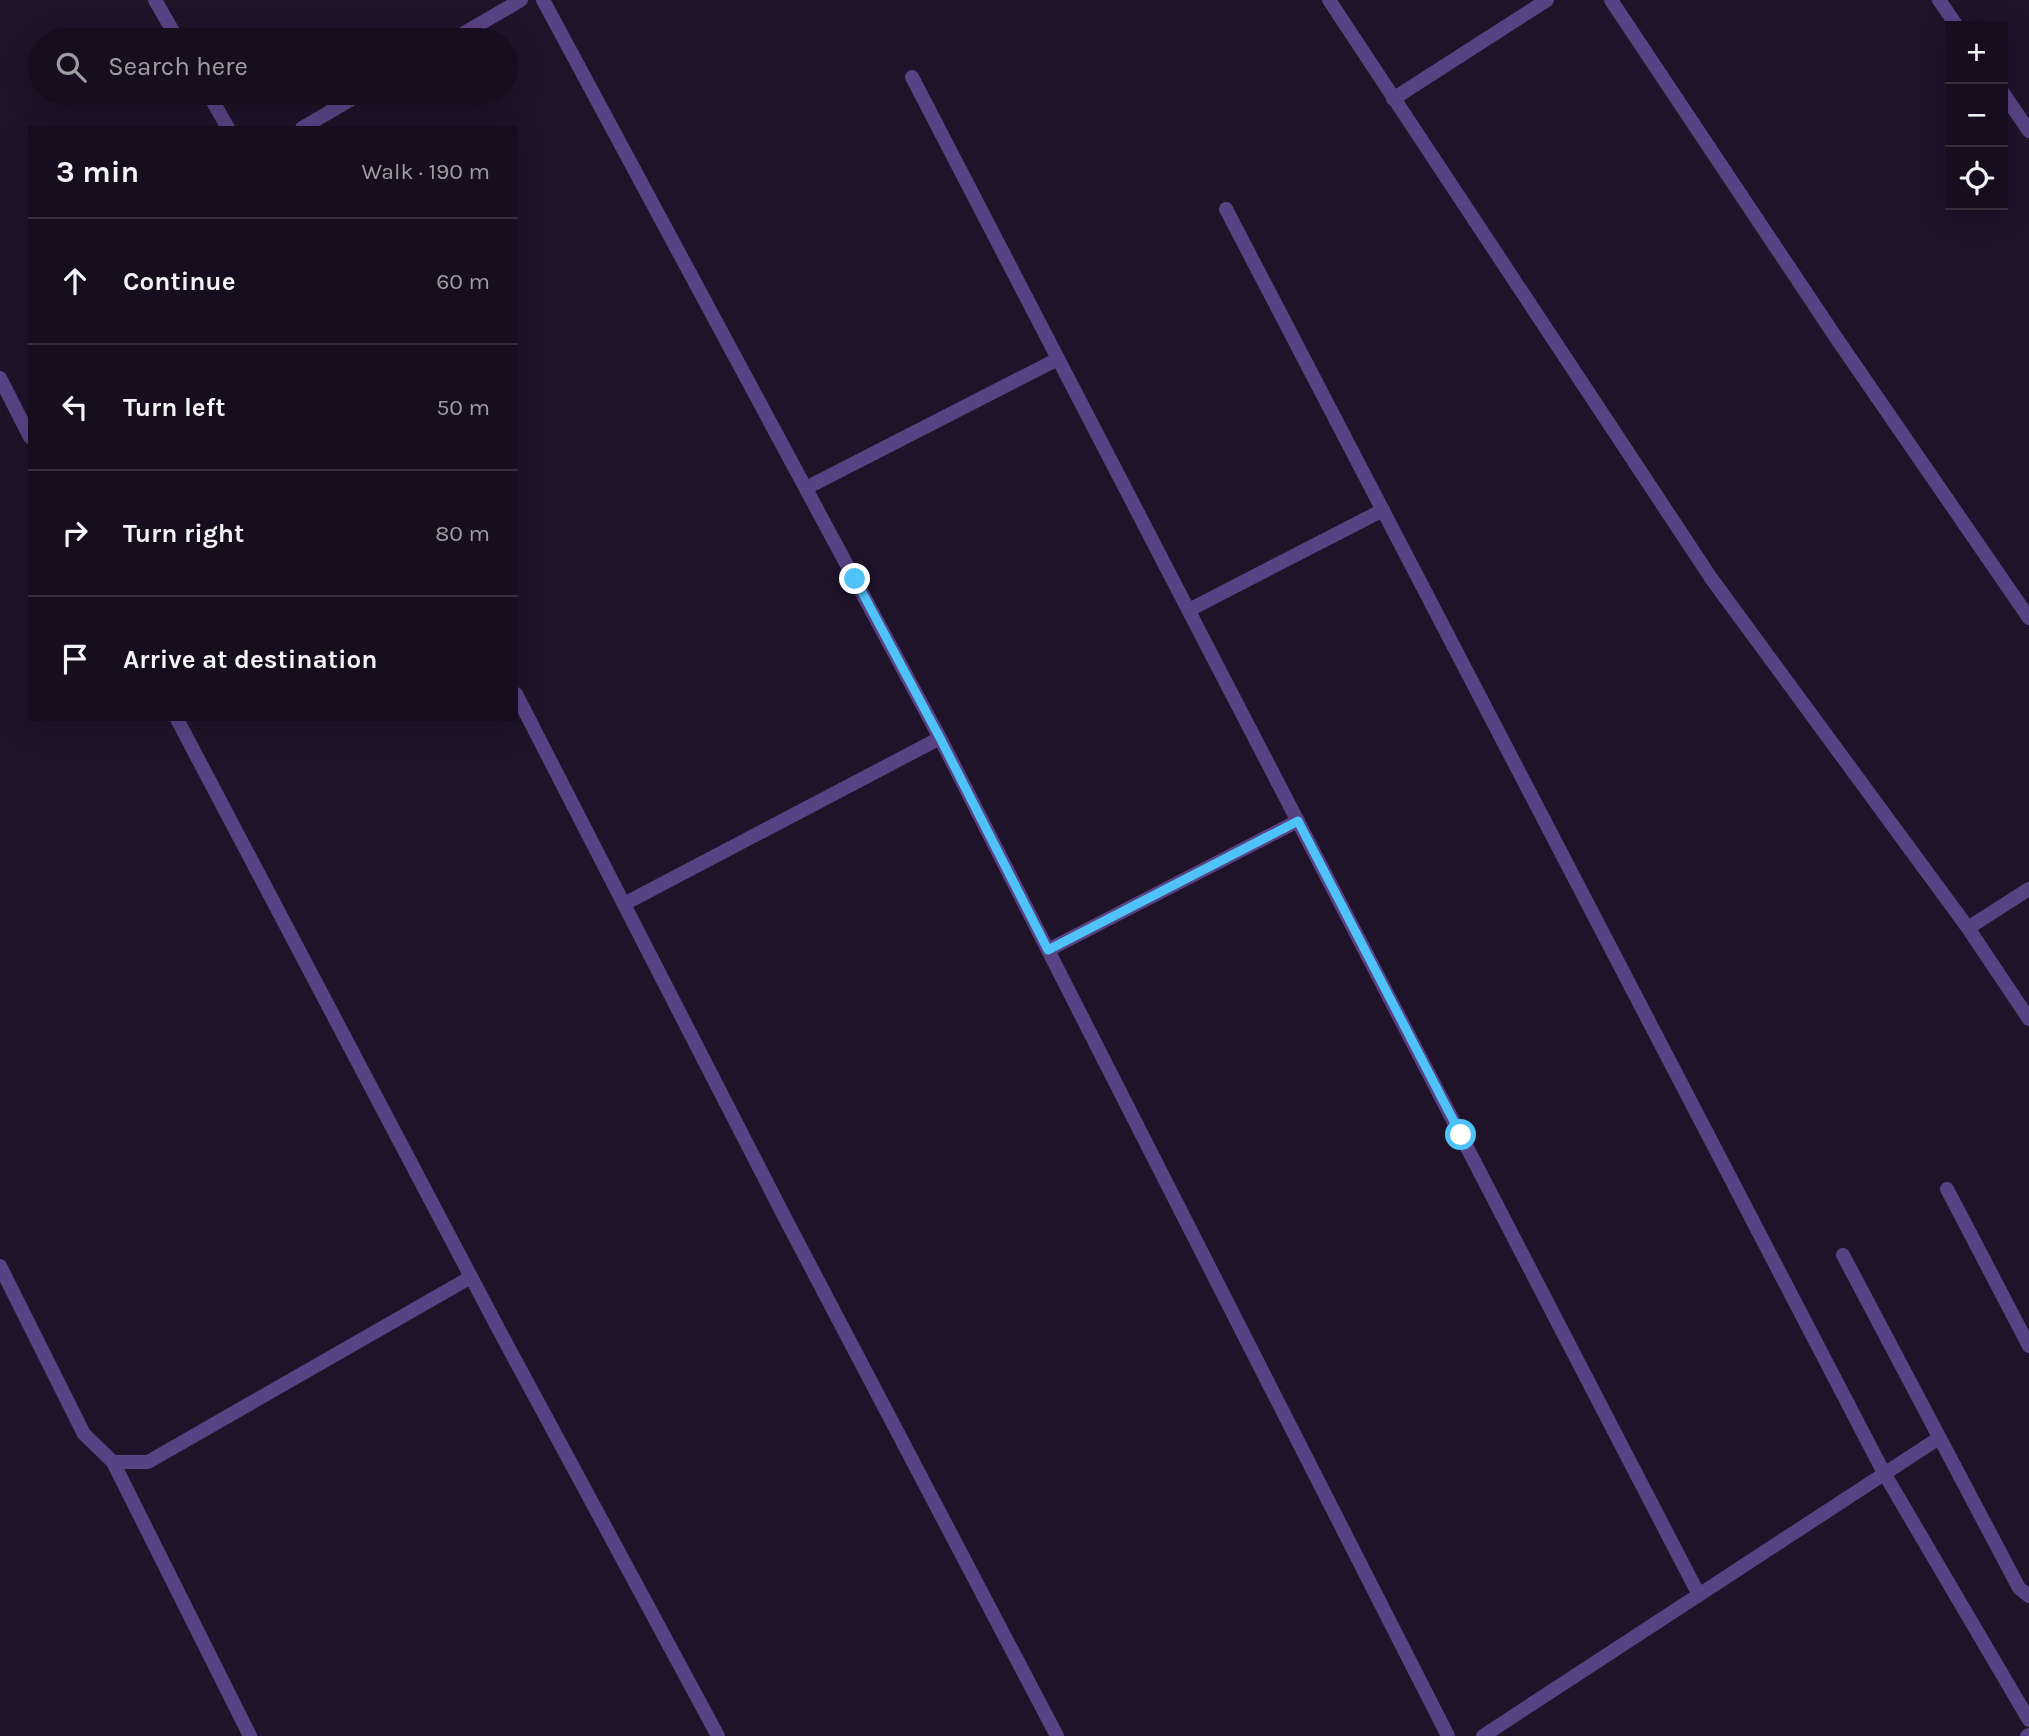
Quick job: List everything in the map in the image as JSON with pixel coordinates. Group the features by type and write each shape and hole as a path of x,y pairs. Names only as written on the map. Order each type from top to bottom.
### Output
{"street":[{"path":"155,0 171,28"},
{"path":"473,28 522,0"},
{"path":"543,0 940,738 1448,1736"},
{"path":"1329,0 1711,578 1968,928 2029,1020"},
{"path":"1393,99 1547,0"},
{"path":"1611,0 1845,350 2029,618"},
{"path":"1939,0 1954,21"},
{"path":"912,77 1699,1595"},
{"path":"2008,100 2029,131"},
{"path":"215,105 227,126"},
{"path":"305,126 341,105"},
{"path":"1226,209 1884,1473 2029,1720"},
{"path":"806,488 1058,359"},
{"path":"0,378 28,433"},
{"path":"1189,610 1383,510"},
{"path":"518,698 784,1216 1057,1736"},
{"path":"178,721 718,1736"},
{"path":"624,904 940,738"},
{"path":"1048,950 1298,821"},
{"path":"1968,928 2029,889"},
{"path":"1947,1189 2029,1346"},
{"path":"1843,1255 2019,1588 2029,1595"},
{"path":"0,1266 84,1434 113,1462 250,1736"},
{"path":"113,1462 148,1462 471,1276"},
{"path":"1483,1736 1939,1438"}],"route":[{"path":"855,579 1048,950 1298,821 1461,1135"}]}
